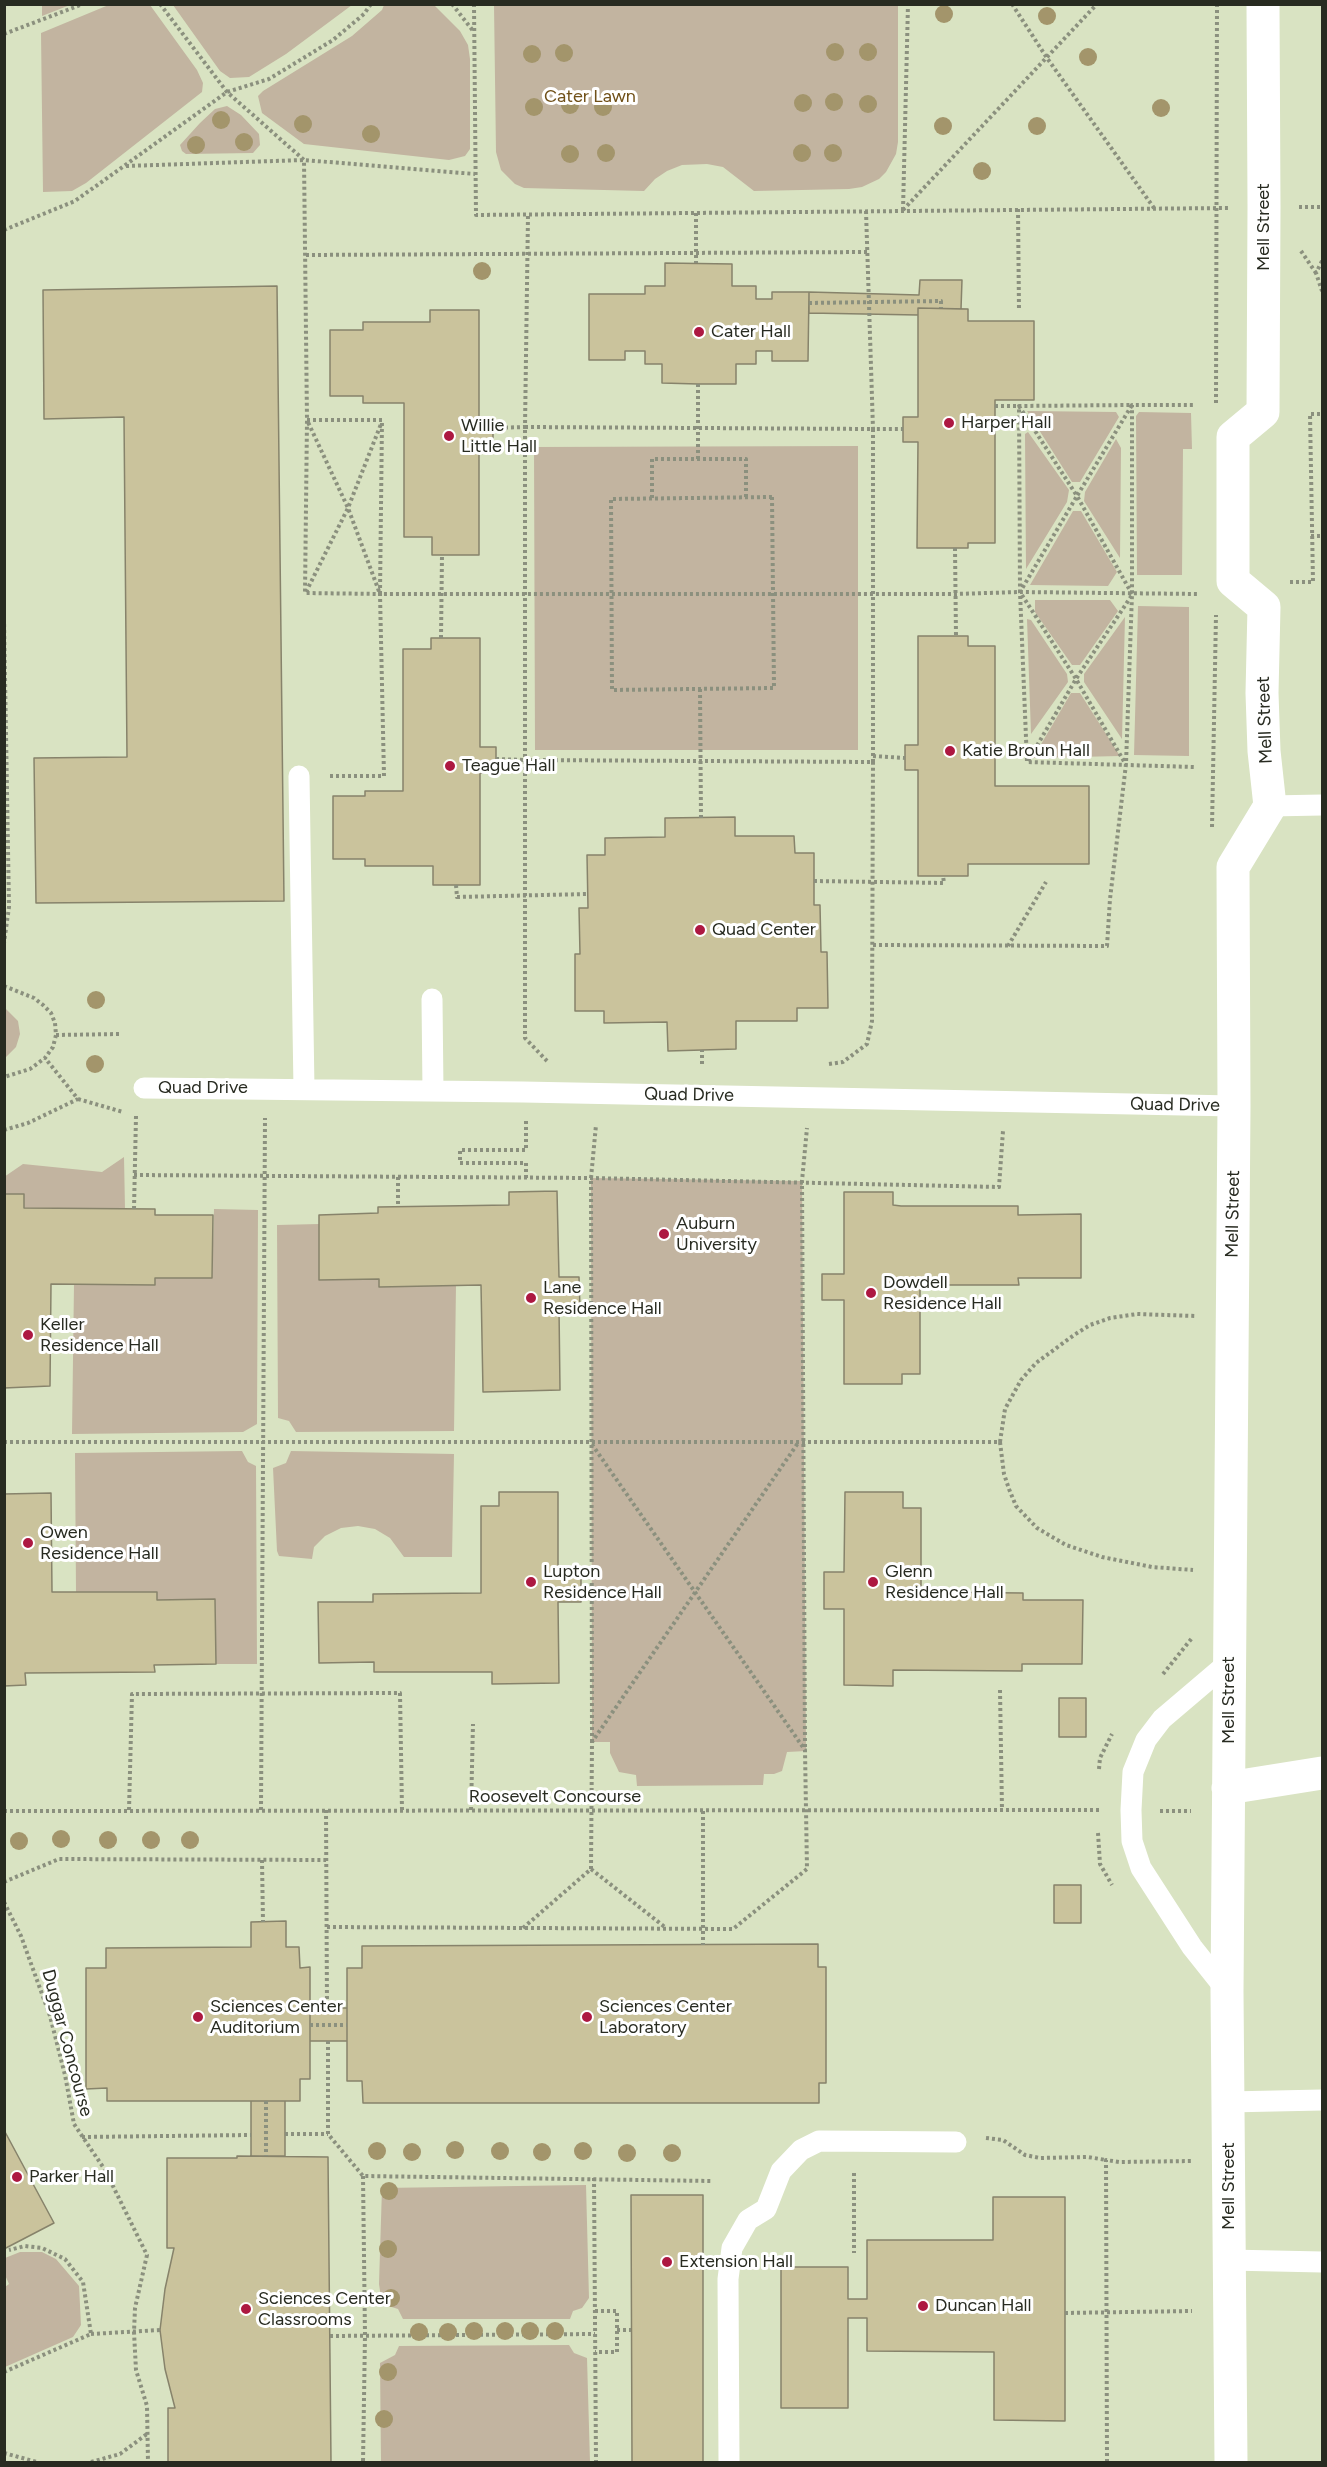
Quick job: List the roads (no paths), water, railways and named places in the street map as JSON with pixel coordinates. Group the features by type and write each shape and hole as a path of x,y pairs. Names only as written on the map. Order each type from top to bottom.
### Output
{"street":[{"name":"Mell Street","path":"1231,2463 1227,1991 1234,1106 1233,867 1270,806 1264,751 1262,693 1264,607 1233,581 1233,436 1263,412 1263,4"},
{"path":"1228,1788 1323,1773"}],"lane":[{"path":"299,776 304,1089"},
{"path":"1270,806 1323,805"},
{"path":"432,999 433,1091"},
{"name":"Quad Drive","path":"144,1088 1234,1106"},
{"path":"1227,1991 1192,1947 1141,1868 1132,1841 1131,1810 1133,1772 1146,1740 1162,1719 1229,1662"},
{"path":"1228,2102 1323,2100"},
{"path":"729,2463 728,2279 732,2248 748,2220 766,2209 781,2171 801,2150 819,2141 956,2142"},
{"path":"1229,2260 1323,2262"}],"place":[{"name":"Cater Hall","path":"699,332"},
{"name":"Harper Hall","path":"949,423"},
{"name":"Willie Little Hall","path":"449,436"},
{"name":"Katie Broun Hall","path":"950,751"},
{"name":"Teague Hall","path":"450,766"},
{"name":"Quad Center","path":"700,930"},
{"name":"Auburn University","path":"664,1234"},
{"name":"Dowdell Residence Hall","path":"871,1293"},
{"name":"Lane Residence Hall","path":"531,1298"},
{"name":"Keller Residence Hall","path":"28,1335"},
{"name":"Owen Residence Hall","path":"28,1543"},
{"name":"Lupton Residence Hall","path":"531,1582"},
{"name":"Glenn Residence Hall","path":"873,1582"},
{"name":"Sciences Center Auditorium","path":"198,2017"},
{"name":"Sciences Center Laboratory","path":"587,2017"},
{"name":"Parker Hall","path":"17,2177"},
{"name":"Extension Hall","path":"667,2262"},
{"name":"Duncan Hall","path":"923,2306"},
{"name":"Sciences Center Classrooms","path":"246,2309"}],"park label":[{"name":"Cater Lawn","path":"590,97"}]}
